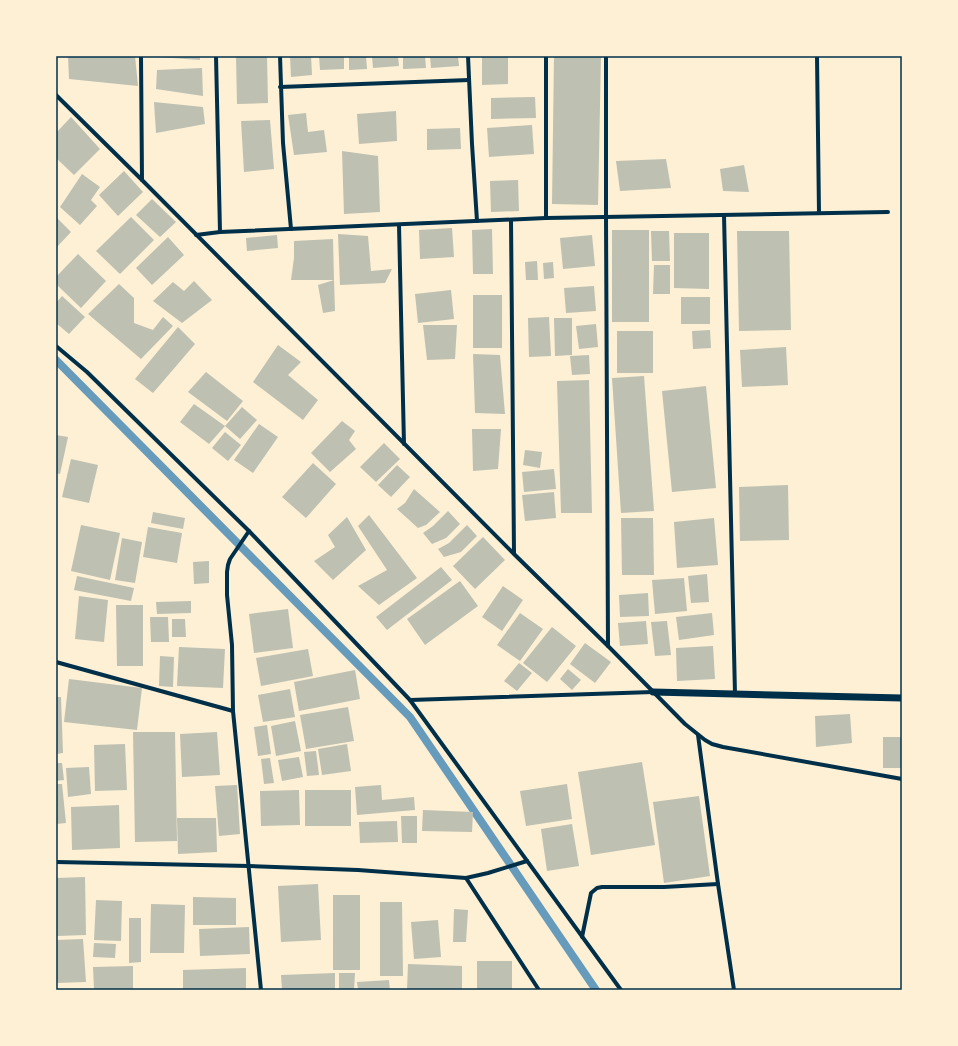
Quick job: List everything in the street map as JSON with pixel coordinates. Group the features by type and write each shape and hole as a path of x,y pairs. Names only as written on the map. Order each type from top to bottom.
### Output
{"street":[{"path":"140,56 142,180"},
{"path":"216,56 220,232"},
{"path":"280,56 283,144 291,229"},
{"path":"468,56 468,80 477,221"},
{"path":"546,56 546,218"},
{"path":"606,56 608,646"},
{"path":"817,56 819,213"},
{"path":"280,87 468,80"},
{"path":"56,95 514,554 608,646 684,724 705,740 723,747 902,779"},
{"path":"196,235 220,232 546,218 888,212"},
{"path":"724,215 735,694"},
{"path":"511,220 514,554"},
{"path":"400,225 404,444"},
{"path":"56,346 87,372 249,531 410,700 621,990"},
{"path":"249,531 230,559 227,572 227,595 232,645 233,711 261,990"},
{"path":"56,662 233,711"},
{"path":"410,700 653,692 902,698"},
{"path":"698,735 734,990"},
{"path":"56,862 358,870 466,878 527,861"},
{"path":"466,878 539,990"},
{"path":"582,937 591,893 596,888 664,887 718,884"}],"building":[{"path":"68,56 135,56 138,86 69,79"},
{"path":"200,56 200,60 157,57"},
{"path":"236,56 267,56 268,103 237,104"},
{"path":"290,56 311,56 312,75 291,77"},
{"path":"319,56 344,56 344,69 320,70"},
{"path":"349,56 366,56 367,69 349,70"},
{"path":"372,56 398,56 399,66 373,68"},
{"path":"403,56 425,56 426,68 403,69"},
{"path":"430,56 458,56 459,66 431,68"},
{"path":"482,56 508,56 508,84 482,85"},
{"path":"554,56 601,56 598,205 552,204"},
{"path":"202,68 203,96 156,89 157,70"},
{"path":"535,97 536,118 491,119 491,98"},
{"path":"154,102 203,107 205,124 156,133"},
{"path":"396,111 397,141 359,144 357,114"},
{"path":"306,113 308,132 324,130 327,152 294,155 288,115"},
{"path":"71,117 100,149 74,175 56,158 56,133"},
{"path":"270,120 274,169 244,172 241,121"},
{"path":"532,125 534,154 489,157 487,128"},
{"path":"460,128 461,149 427,150 427,129"},
{"path":"342,151 378,156 380,212 344,214"},
{"path":"666,159 671,188 620,191 616,161"},
{"path":"744,165 749,192 723,191 720,169"},
{"path":"124,171 143,192 118,216 99,195"},
{"path":"82,174 100,187 91,200 97,206 80,225 60,207"},
{"path":"518,180 519,211 491,212 490,181"},
{"path":"152,199 176,222 160,237 136,215"},
{"path":"56,217 71,232 56,248"},
{"path":"131,217 154,240 120,274 96,251"},
{"path":"452,228 454,257 420,259 419,230"},
{"path":"492,229 493,274 473,274 472,230"},
{"path":"612,230 649,230 649,322 612,322"},
{"path":"651,231 669,231 670,261 652,261"},
{"path":"737,231 789,231 791,330 739,331"},
{"path":"674,233 709,233 709,289 674,288"},
{"path":"338,234 368,236 371,271 392,269 385,283 340,285"},
{"path":"277,235 278,248 247,251 246,238"},
{"path":"592,235 595,266 563,269 560,238"},
{"path":"168,237 184,255 152,285 136,268"},
{"path":"333,239 334,280 291,280 294,258 294,241"},
{"path":"78,254 106,281 81,308 56,284 56,277"},
{"path":"537,261 538,280 526,280 525,262"},
{"path":"553,262 554,278 544,279 543,263"},
{"path":"654,265 670,265 670,294 653,294"},
{"path":"334,280 335,311 323,313 318,285"},
{"path":"194,281 212,300 182,323 153,301 173,282 184,291"},
{"path":"119,284 134,298 134,323 153,330 163,317 173,326 141,359 88,314"},
{"path":"594,286 596,311 566,313 564,288"},
{"path":"451,290 454,319 418,323 415,294"},
{"path":"473,295 502,295 502,348 473,348"},
{"path":"62,296 85,317 69,334 56,323 56,303"},
{"path":"681,297 710,297 710,324 681,324"},
{"path":"549,317 551,356 529,357 528,318"},
{"path":"554,318 572,318 572,355 555,356"},
{"path":"596,324 598,347 579,349 576,326"},
{"path":"423,325 457,325 455,359 427,360"},
{"path":"178,327 195,344 153,393 135,379"},
{"path":"710,330 711,348 693,349 692,331"},
{"path":"617,331 653,331 653,373 617,373"},
{"path":"278,345 301,362 288,375 318,400 303,420 253,382"},
{"path":"786,347 788,385 742,387 740,350"},
{"path":"473,354 500,355 505,414 475,413"},
{"path":"589,355 590,374 572,375 570,356"},
{"path":"206,372 243,401 227,421 188,392"},
{"path":"644,376 654,511 621,513 612,378"},
{"path":"589,380 592,513 561,513 557,381"},
{"path":"706,386 716,488 672,492 662,391"},
{"path":"194,404 225,426 209,444 180,422"},
{"path":"242,407 257,420 240,439 225,426"},
{"path":"342,421 355,431 349,440 356,449 330,472 311,453"},
{"path":"259,424 278,437 253,473 234,460"},
{"path":"472,429 501,429 498,469 473,471"},
{"path":"225,432 241,445 228,461 212,448"},
{"path":"56,435 68,437 60,474 56,473"},
{"path":"384,443 400,459 376,482 360,467"},
{"path":"525,450 542,452 540,468 523,465"},
{"path":"71,459 98,465 89,503 62,497"},
{"path":"313,463 336,484 306,518 282,497"},
{"path":"397,465 410,477 391,497 378,485"},
{"path":"554,469 556,489 524,492 522,472"},
{"path":"788,485 789,540 740,541 739,487"},
{"path":"414,489 440,512 426,525 418,528 397,509 405,503"},
{"path":"554,492 556,518 525,521 522,495"},
{"path":"448,511 460,524 446,538 432,544 423,533 433,526"},
{"path":"153,512 185,518 183,529 151,523"},
{"path":"369,515 417,578 379,605 358,586 387,570 358,526"},
{"path":"347,517 366,550 333,580 314,561 335,547 328,535"},
{"path":"621,518 653,518 654,575 622,575"},
{"path":"714,518 718,565 677,568 674,522"},
{"path":"81,525 120,533 110,580 71,571"},
{"path":"467,525 477,536 461,552 444,557 438,549 449,543"},
{"path":"148,527 182,533 177,563 143,557"},
{"path":"483,537 505,560 475,589 453,566"},
{"path":"122,538 142,542 135,583 115,580"},
{"path":"209,561 209,583 194,584 193,562"},
{"path":"441,567 452,580 387,630 376,617"},
{"path":"707,574 709,602 691,603 688,576"},
{"path":"77,576 134,588 131,601 74,590"},
{"path":"684,578 687,611 655,614 652,580"},
{"path":"460,581 478,606 425,645 407,619"},
{"path":"503,586 523,600 502,631 482,617"},
{"path":"648,593 649,616 620,617 619,595"},
{"path":"79,596 108,600 104,642 75,639"},
{"path":"191,601 191,613 157,614 156,602"},
{"path":"116,605 143,605 143,666 117,666"},
{"path":"288,609 293,648 254,653 249,614"},
{"path":"520,613 543,629 520,661 497,645"},
{"path":"712,613 714,635 679,640 676,617"},
{"path":"150,617 168,617 169,642 151,642"},
{"path":"172,619 185,619 186,637 172,637"},
{"path":"646,621 648,644 620,646 618,623"},
{"path":"667,621 671,655 655,656 651,622"},
{"path":"552,627 576,646 547,682 523,663"},
{"path":"585,643 611,662 595,683 570,664"},
{"path":"713,646 715,679 677,681 676,648"},
{"path":"179,647 225,649 223,688 177,686"},
{"path":"308,649 313,676 261,686 256,658"},
{"path":"160,656 174,657 173,687 159,686"},
{"path":"519,663 532,673 517,691 504,681"},
{"path":"568,669 581,680 572,690 560,679"},
{"path":"355,670 360,699 299,711 294,682"},
{"path":"69,679 142,688 137,730 64,722"},
{"path":"290,689 295,717 263,722 258,695"},
{"path":"56,697 61,697 63,753 56,754"},
{"path":"348,707 354,741 306,749 300,715"},
{"path":"850,714 852,743 816,747 815,716"},
{"path":"295,721 301,751 276,756 271,726"},
{"path":"267,725 271,754 258,756 254,727"},
{"path":"133,732 175,732 177,841 135,842"},
{"path":"217,732 220,775 182,777 180,734"},
{"path":"883,737 902,737 902,768 883,768"},
{"path":"125,744 127,790 95,791 94,745"},
{"path":"347,744 351,771 322,775 318,749"},
{"path":"316,751 319,775 307,776 304,752"},
{"path":"299,757 303,777 282,781 278,760"},
{"path":"270,758 274,783 264,784 261,759"},
{"path":"642,762 655,845 591,855 578,772"},
{"path":"56,763 62,763 64,780 56,781"},
{"path":"89,767 91,794 68,797 66,768"},
{"path":"56,784 62,784 66,823 56,824"},
{"path":"567,784 572,819 526,826 520,791"},
{"path":"237,785 240,834 219,836 215,786"},
{"path":"381,785 382,800 414,797 415,810 357,815 355,787"},
{"path":"299,790 300,825 261,826 260,791"},
{"path":"305,790 351,790 351,826 305,826"},
{"path":"699,796 710,876 664,883 653,802"},
{"path":"119,805 120,848 72,850 71,807"},
{"path":"423,810 473,812 472,832 422,831"},
{"path":"401,816 417,816 417,843 402,843"},
{"path":"177,818 216,818 217,852 178,854"},
{"path":"397,821 398,842 360,843 359,822"},
{"path":"572,824 579,866 547,871 541,829"},
{"path":"85,877 86,935 57,936 56,878"},
{"path":"318,884 321,940 281,942 278,886"},
{"path":"333,895 360,895 360,970 333,970"},
{"path":"193,897 236,898 236,925 193,925"},
{"path":"96,900 122,901 121,941 94,940"},
{"path":"380,902 402,902 403,976 380,976"},
{"path":"151,904 185,905 184,953 150,953"},
{"path":"454,909 468,910 466,942 453,942"},
{"path":"129,918 141,918 141,962 129,963"},
{"path":"438,920 441,957 414,959 411,922"},
{"path":"249,927 250,954 200,956 199,929"},
{"path":"83,939 86,982 57,983 56,940"},
{"path":"94,943 116,944 115,958 93,957"},
{"path":"477,961 512,961 512,990 477,990"},
{"path":"408,964 462,966 462,990 407,990"},
{"path":"133,966 133,990 94,990 93,967"},
{"path":"246,968 246,990 183,990 183,970"},
{"path":"335,973 335,990 282,990 281,975"},
{"path":"339,973 355,973 354,990 339,990"},
{"path":"389,980 390,990 358,990 357,982"}],"waterway":[{"path":"56,360 410,717 596,990"}]}
